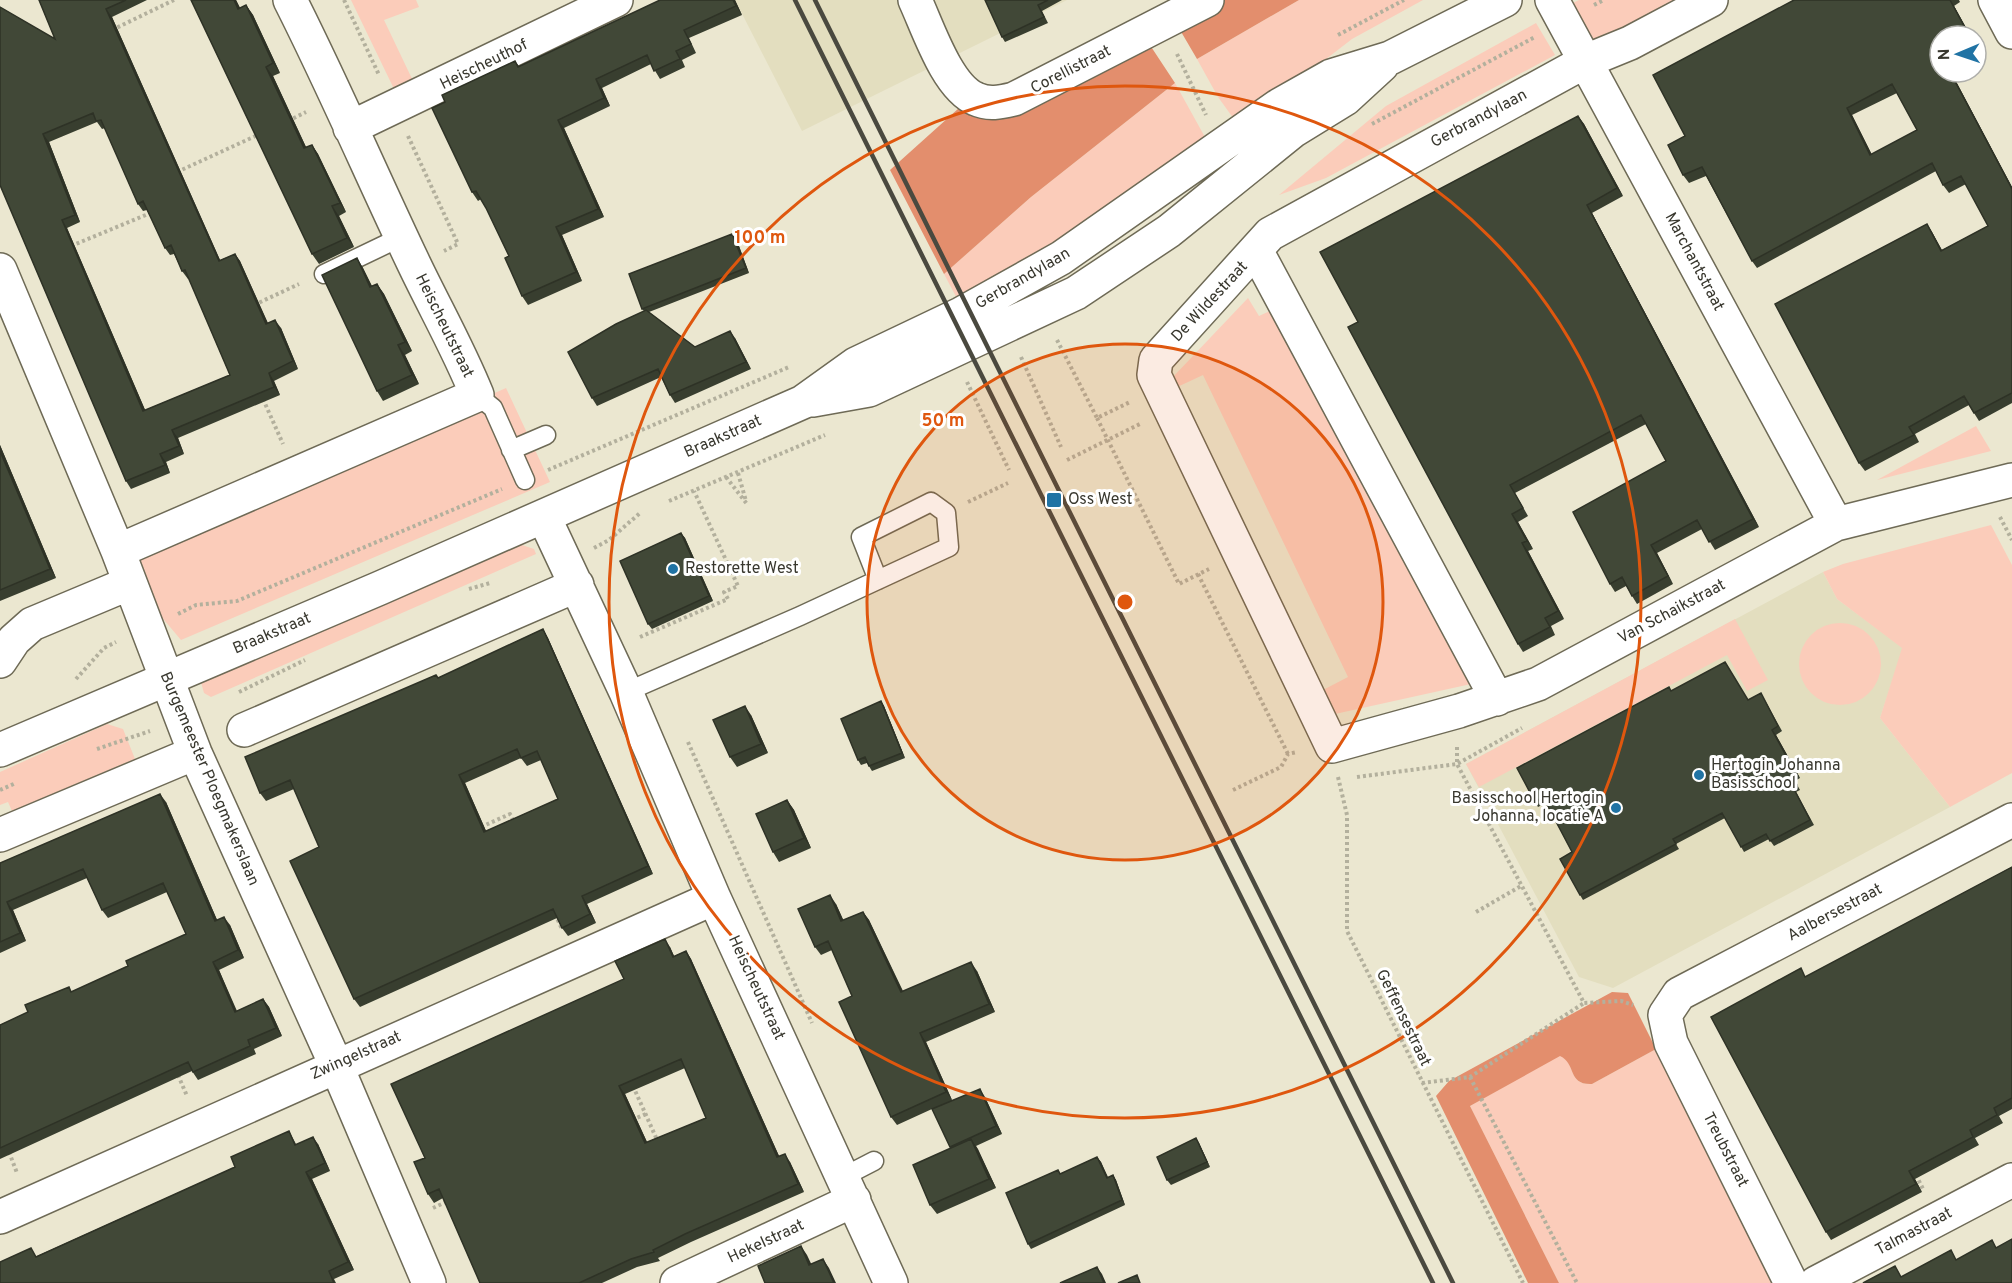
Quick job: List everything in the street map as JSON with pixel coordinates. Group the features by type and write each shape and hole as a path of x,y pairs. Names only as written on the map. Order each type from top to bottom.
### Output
{"street":[{"name":"Heischeutstraat","path":"118,551 477,395 464,363 350,128 339,98 290,0"},
{"name":"Heischeuthof","path":"350,128 616,0"},
{"name":"Corellistraat","path":"915,0 951,74 962,90 977,99 995,103 1014,99 1207,0"},
{"name":"Gerbrandylaan","path":"967,327 1278,106 1331,76 1390,58 1504,0"},
{"name":"Gerbrandylaan","path":"1257,252 1270,234 1294,219 1586,61 1630,44 1711,0"},
{"path":"1995,0 2012,32"},
{"name":"Marchantstraat","path":"1558,11 1836,524"},
{"name":"Gerbrandylaan","path":"967,327 1076,293 1169,231 1293,131 1345,99 1390,58"},
{"name":"De Wildestraat","path":"1332,746 1242,552 1154,375 1156,360 1257,252 1497,699"},
{"name":"Burgemeester Ploegmakerslaan","path":"0,270 7,304 118,551 195,753 336,1065 429,1283"},
{"name":"Braakstraat","path":"0,750 544,517 803,402 869,390 967,327"},
{"name":"Van Schaikstraat","path":"1332,746 1459,711 1538,684 1836,524 2012,480"},
{"path":"244,730 571,573 544,517"},
{"name":"Heischeutstraat","path":"571,573 626,692 714,898 891,1283"},
{"path":"0,661 14,640 32,624 130,584"},
{"path":"0,835 195,753"},
{"name":"Aalbersestraat","path":"1665,1015 1679,994 2012,820"},
{"name":"Zwingelstraat","path":"0,1217 714,898"},
{"name":"Treubstraat","path":"1665,1015 1671,1043 1791,1283"},
{"name":"Talmastraat","path":"1816,1283 2012,1180"},
{"name":"Hekelstraat","path":"677,1283 849,1189"}],"lane":[{"path":"324,273 401,237"},
{"path":"477,395 493,408 525,480"},
{"path":"511,450 546,435"},
{"path":"626,692 878,580 949,547 946,513 931,502 861,537 878,580"},
{"path":"849,1189 874,1161"}],"path":[{"path":"111,30 174,0"},
{"path":"1367,126 1558,11 1604,0"},
{"path":"1162,24 1207,116 1224,144"},
{"path":"284,122 339,98"},
{"path":"176,172 263,132"},
{"path":"67,248 154,212"},
{"path":"248,308 324,273"},
{"path":"1053,333 1179,584 1242,552"},
{"path":"1018,351 1061,447"},
{"path":"964,376 1009,470"},
{"path":"259,390 296,474"},
{"path":"1097,418 1166,398"},
{"path":"1067,460 1108,440 1166,398"},
{"path":"726,477 747,504 738,473"},
{"path":"65,684 76,679 105,648 196,605 237,601 525,480"},
{"path":"946,513 1008,483"},
{"path":"659,677 639,637 728,599 724,592 738,586 694,491"},
{"path":"1198,574 1288,754"},
{"path":"458,592 501,579"},
{"path":"98,597 119,650"},
{"path":"237,694 251,684 316,655"},
{"path":"1459,711 1456,764 1584,1003"},
{"path":"91,752 182,719"},
{"path":"683,731 816,1032"},
{"path":"1288,754 1332,746"},
{"name":"Geffensestraat","path":"1332,746 1347,815 1347,931 1523,1283"},
{"path":"1233,790 1281,767 1288,754"},
{"path":"1339,780 1456,764"},
{"path":"0,790 20,782"},
{"path":"478,828 510,814 515,825"},
{"path":"1476,912 1521,886"},
{"path":"552,907 576,959"},
{"path":"1422,1083 1470,1077 1584,1003 1621,1001 1665,1015"},
{"path":"173,1065 201,1126"},
{"path":"1470,1077 1577,1283"},
{"path":"632,1083 660,1147"},
{"path":"624,1124 646,1114"},
{"path":"9,1151 30,1204"},
{"path":"1911,1167 1939,1219"},
{"path":"402,1221 453,1199"}],"shaded area":[{"path":"351,0 416,0 419,7 384,20 414,83 395,91"},
{"path":"735,0 1067,0 802,131"},
{"path":"1207,0 1299,0 1197,59 1173,18"},
{"path":"1299,0 1423,0 1352,39 1239,126 1218,97 1197,59"},
{"path":"1579,0 1695,0 1598,41 1583,35 1563,8"},
{"path":"1536,23 1555,55 1326,178 1279,195 1386,106"},
{"path":"1142,33 1175,83 1031,197 944,274 890,170 959,108 983,112"},
{"path":"1175,83 1211,148 961,306 944,274 1031,197"},
{"path":"1248,298 1259,316 1272,310 1471,684 1335,714 1323,690 1348,677 1203,375 1173,389 1172,378"},
{"path":"506,388 550,482 181,640 154,608 132,563 165,539"},
{"path":"1976,426 1991,451 1877,480"},
{"path":"1991,525 2012,565 2012,773 1950,807 1880,718 1902,648 1837,599 1823,572 1843,564"},
{"path":"519,544 534,549 536,554 211,697 204,693 199,675"},
{"name":"Hertogin Johanna Basisschool","path":"1823,572 1837,599 1903,648 1880,718 1950,807 1613,988 1579,977 1466,764"},
{"path":"1735,619 1768,680 1747,691 1727,655 1479,787 1466,764"},
{"path":"1832,623 1848,623 1863,630 1874,641 1881,656 1878,680 1869,693 1848,705 1832,705 1817,698 1806,687 1799,672 1799,656 1806,641 1817,630"},
{"path":"107,724 123,729 135,759 12,811 8,802 0,805 0,772"},
{"path":"1612,992 1628,993 1656,1049 1592,1084 1575,1078 1569,1064 1560,1056 1470,1106 1559,1283 1528,1283 1436,1096 1449,1081"},
{"path":"1656,1049 1777,1283 1559,1283 1470,1106 1560,1055 1569,1063 1575,1078 1592,1084"}],"building":[{"path":"39,0 126,0 106,9 219,261 235,254 266,324 275,320 293,361 269,373 274,387 172,430 179,446 160,454 165,465 126,481 0,185 0,7 55,39","holes":["93,113 96,121 101,120 138,204 143,201 165,248 171,245 182,271 185,270 230,375 143,411 62,220 75,215 43,134"]},
{"path":"191,0 234,0 238,9 246,5 273,63 266,67 304,148 312,145 340,203 332,206 347,238 312,254"},
{"path":"660,0 733,0 736,6 684,30 691,44 676,51 680,59 654,71 647,55 596,79 604,98 558,120 598,209 556,227 576,272 522,296 505,258 509,256 486,208 476,191 472,192 432,108 445,102 442,95 515,61 518,67"},
{"path":"985,0 1048,0 1038,5 1044,17 1002,37"},
{"path":"1794,0 1950,0 1963,24 1928,24 1928,84 1956,84 2012,189 2012,393 1974,413 1964,396 1909,427 1914,435 1859,463 1775,304 1927,224 1941,251 1988,226 1961,176 1943,185 1932,163 1752,261 1702,167 1683,175 1668,145 1685,136 1653,75","holes":["1892,84 1917,130 1870,155 1847,108"]},
{"path":"1578,116 1617,188 1587,205 1753,519 1709,542 1697,520 1651,545 1668,576 1632,596 1622,577 1610,584 1573,512 1666,461 1641,415 1510,485 1523,508 1512,514 1527,541 1522,543 1558,611 1545,618 1550,627 1518,644 1348,327 1358,322 1320,252"},
{"path":"732,234 746,268 642,309 629,274"},
{"path":"357,258 370,287 377,284 405,342 398,345 412,375 377,391 322,275"},
{"path":"646,310 695,347 730,331 746,362 670,395 658,369 592,398 568,352 616,324"},
{"path":"0,451 50,569 0,590"},
{"path":"681,533 709,596 648,624 620,561"},
{"path":"543,629 648,866 582,896 590,914 562,928 553,909 354,999 290,861 319,847 290,780 260,793 245,757 436,675 438,678","holes":["517,749 521,758 537,751 558,799 484,832 459,775"]},
{"path":"1725,662 1748,700 1761,693 1778,726 1772,730 1796,774 1792,776 1797,785 1793,787 1810,820 1770,841 1766,834 1741,847 1722,813 1673,839 1676,844 1580,895 1560,859 1572,852 1543,797 1535,802 1517,768 1669,687 1671,691"},
{"path":"881,701 902,753 869,766 865,757 858,760 841,719"},
{"path":"745,706 761,744 730,757 713,720"},
{"path":"160,794 215,921 224,917 238,950 213,962 235,1012 263,999 276,1028 248,1040 250,1046 193,1072 188,1062 0,1148 0,1025 28,1012 25,1005 69,987 71,992 128,966 126,961 186,934 163,883 102,910 83,869 7,902 20,933 0,942 0,863"},
{"path":"787,800 804,838 773,852 756,814"},
{"path":"2012,867 2012,1098 1994,1108 1997,1115 1970,1130 1973,1137 1909,1171 1916,1184 1826,1232 1711,1017 1801,968 1805,977"},
{"path":"830,895 841,921 863,912 901,992 971,962 989,1004 920,1033 946,1092 891,1117 839,1002 852,996 828,941 815,947 798,909"},
{"path":"665,939 673,957 686,951 777,1157 785,1154 798,1184 685,1234 653,1250 654,1252 631,1259 579,1283 480,1283 439,1189 428,1194 414,1162 425,1158 391,1084 624,979 615,961","holes":["681,1059 706,1118 645,1143 619,1086"]},
{"path":"980,1089 996,1126 950,1147 932,1109"},
{"path":"289,1131 295,1145 313,1137 325,1163 306,1172 348,1262 329,1271 334,1283 0,1283 0,1262 31,1248 36,1257 235,1167 231,1157"},
{"path":"1196,1138 1207,1162 1167,1180 1157,1157"},
{"path":"971,1139 989,1179 930,1205 913,1165"},
{"path":"1097,1157 1107,1178 1113,1175 1122,1200 1028,1244 1006,1193 1058,1170 1060,1174"},
{"path":"2012,1239 2012,1283 1863,1283 1895,1266 1901,1277 1951,1250 1956,1260 1992,1240 1996,1248"},
{"path":"801,1246 809,1265 823,1259 834,1283 765,1283 758,1266"},
{"path":"1097,1267 1104,1283 1060,1283"},
{"path":"1137,1275 1140,1283 1118,1283"}],"railway":[{"path":"795,0 1433,1283"},
{"path":"815,0 1453,1283"}],"place":[{"name":"Oss West","path":"1054,500"},
{"name":"Restorette West","path":"673,569"},
{"name":"Hertogin Johanna Basisschool","path":"1699,775"},
{"name":"Basisschool Hertogin Johanna, locatie A","path":"1616,808"}]}
